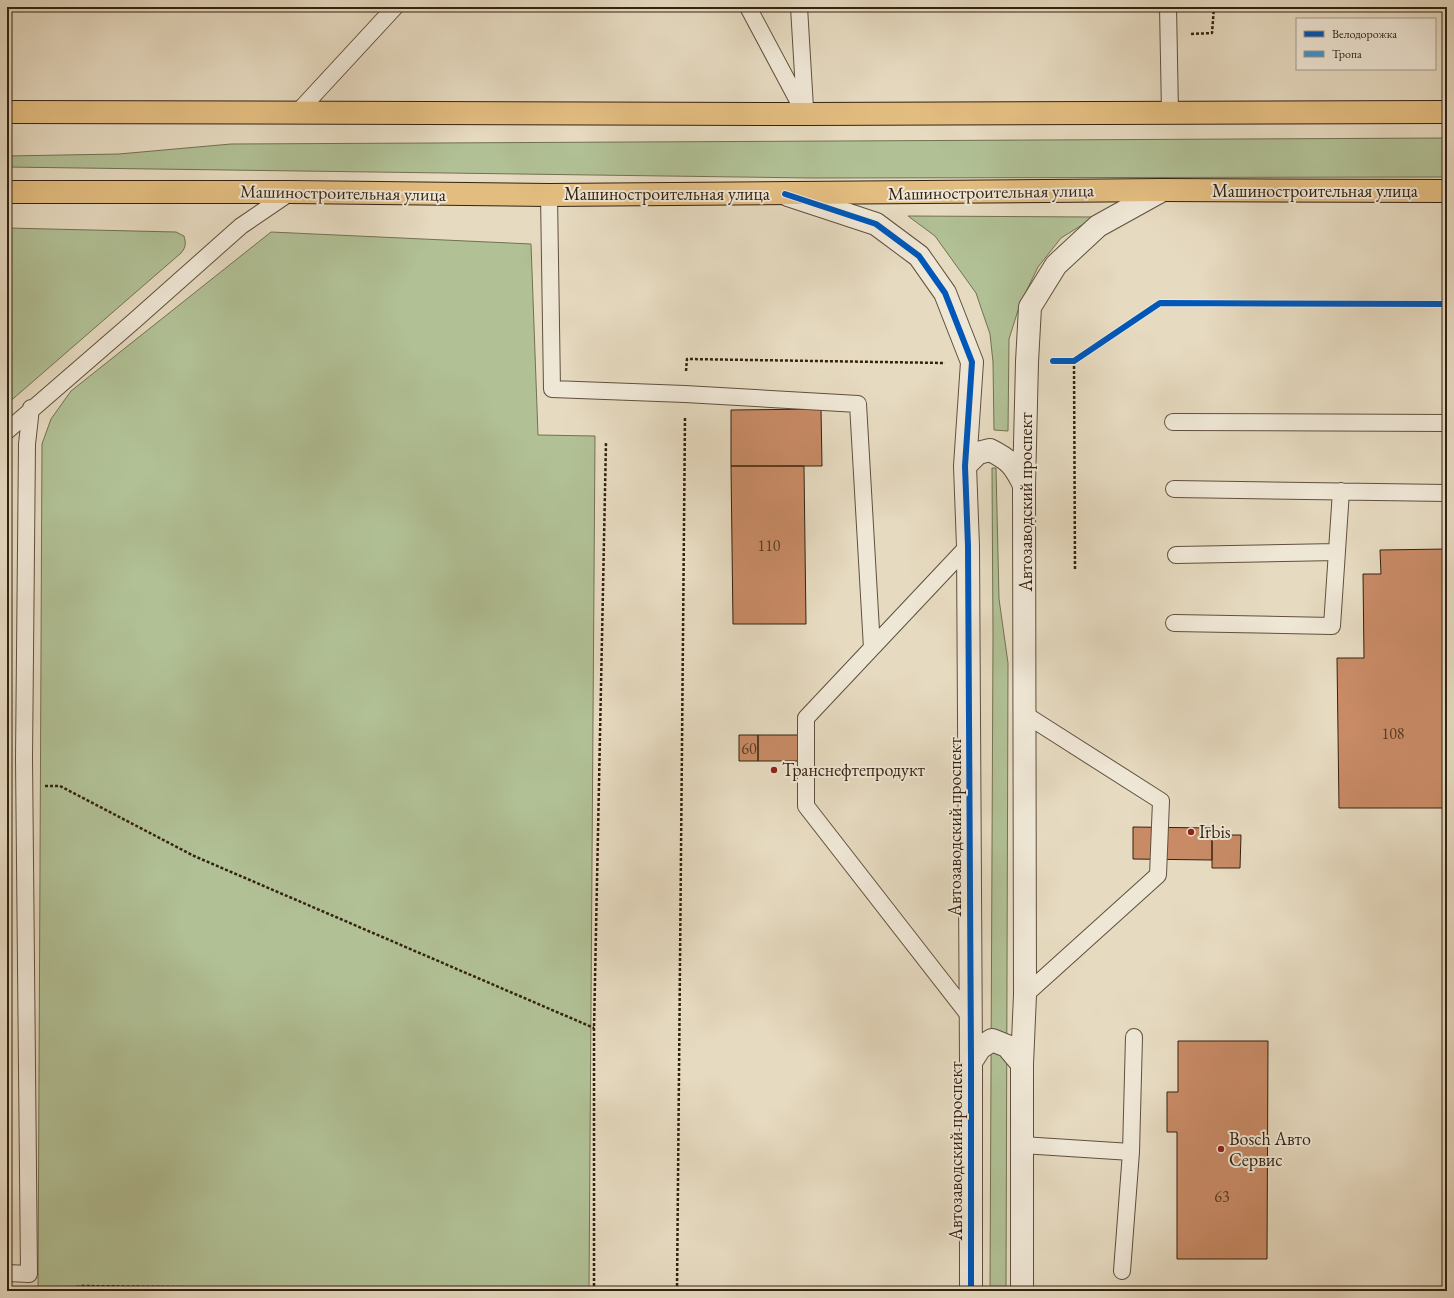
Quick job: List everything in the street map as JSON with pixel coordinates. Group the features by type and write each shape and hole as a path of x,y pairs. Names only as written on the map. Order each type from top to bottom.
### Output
{"main road":[{"path":"7,112 805,114 1447,112"},
{"name":"Машиностроительная улица","path":"7,192 291,192 549,195 1163,190 1447,191"}],"street":[{"name":"Автозаводский проспект","path":"1022,1291 1022,1064 1025,995 1026,715 1024,485 1030,307 1056,265 1098,226 1163,190"},
{"name":"Автозаводский проспект","path":"785,194 876,224 918,256 945,293 972,362 966,466 968,546 971,1018 971,1291"},
{"path":"966,466 978,453 990,450 1005,458 1016,468 1024,485"},
{"path":"971,1062 980,1048 992,1040 1007,1046 1022,1064"}],"lane":[{"path":"298,113 395,7"},
{"path":"748,7 805,114"},
{"path":"800,7 805,114"},
{"path":"1168,7 1170,112"},
{"path":"7,430 134,321 241,226 291,192"},
{"path":"549,195 552,389 685,394 858,404 872,648"},
{"path":"7,1273 29,1274 24,785 27,444 31,408"},
{"path":"1173,422 1447,423"},
{"path":"1174,489 1447,493"},
{"path":"1174,623 1332,626 1341,491"},
{"path":"968,546 806,718 806,806 971,1018"},
{"path":"1176,555 1337,552"},
{"path":"1025,995 1158,875 1161,801 1026,715"},
{"path":"1122,1271 1131,1152 1134,1037"},
{"path":"1022,1145 1131,1152"}],"path":[{"path":"1168,34 1212,33 1214,7"},
{"path":"1054,362 1074,361 1160,303 1447,304"},
{"path":"677,1291 686,359 949,363"},
{"path":"1074,361 1075,571"},
{"path":"594,1291 594,1028 606,442"},
{"path":"24,785 60,786 194,856 594,1028"},
{"path":"52,1291 82,1286 545,1291"}],"green space":[{"path":"1447,138 1447,177 812,178 7,167 7,156 119,154 231,144"},
{"path":"908,216 1095,217 1061,238 1038,267 1020,304 1009,339 1008,431 994,430 993,362 990,334 976,293 935,236"},
{"path":"7,228 176,232 184,236 185,245 181,253 7,404"},
{"path":"271,232 531,244 538,435 595,436 589,1291 38,1291 42,444 51,419 71,391"},
{"path":"992,468 996,468 999,599 1008,663 1006,1291 990,1291 993,635"}],"building":[{"path":"821,409 822,466 731,466 731,410"},
{"path":"731,466 804,466 806,624 733,624"},
{"path":"1447,549 1447,808 1339,808 1337,658 1364,658 1363,574 1381,574 1380,550"},
{"path":"739,735 758,735 758,761 739,761"},
{"path":"758,735 811,735 811,761 758,761"},
{"path":"1133,827 1212,828 1212,860 1133,859"},
{"path":"1212,835 1241,835 1240,868 1212,868"},
{"path":"1178,1041 1268,1041 1267,1259 1177,1259 1177,1132 1167,1132 1167,1092 1178,1092"}],"marked path":[{"path":"81,1291 82,1286"}],"cycle path":[{"path":"785,194 876,224 919,256 945,293 972,362 965,466 968,546 971,1291"},
{"path":"1053,361 1074,361 1160,303 1447,304"}],"place":[{"name":"Транснефтепродукт","path":"774,770"},
{"name":"Irbis","path":"1191,832"},
{"name":"Bosch Авто Сервис","path":"1221,1149"}]}
